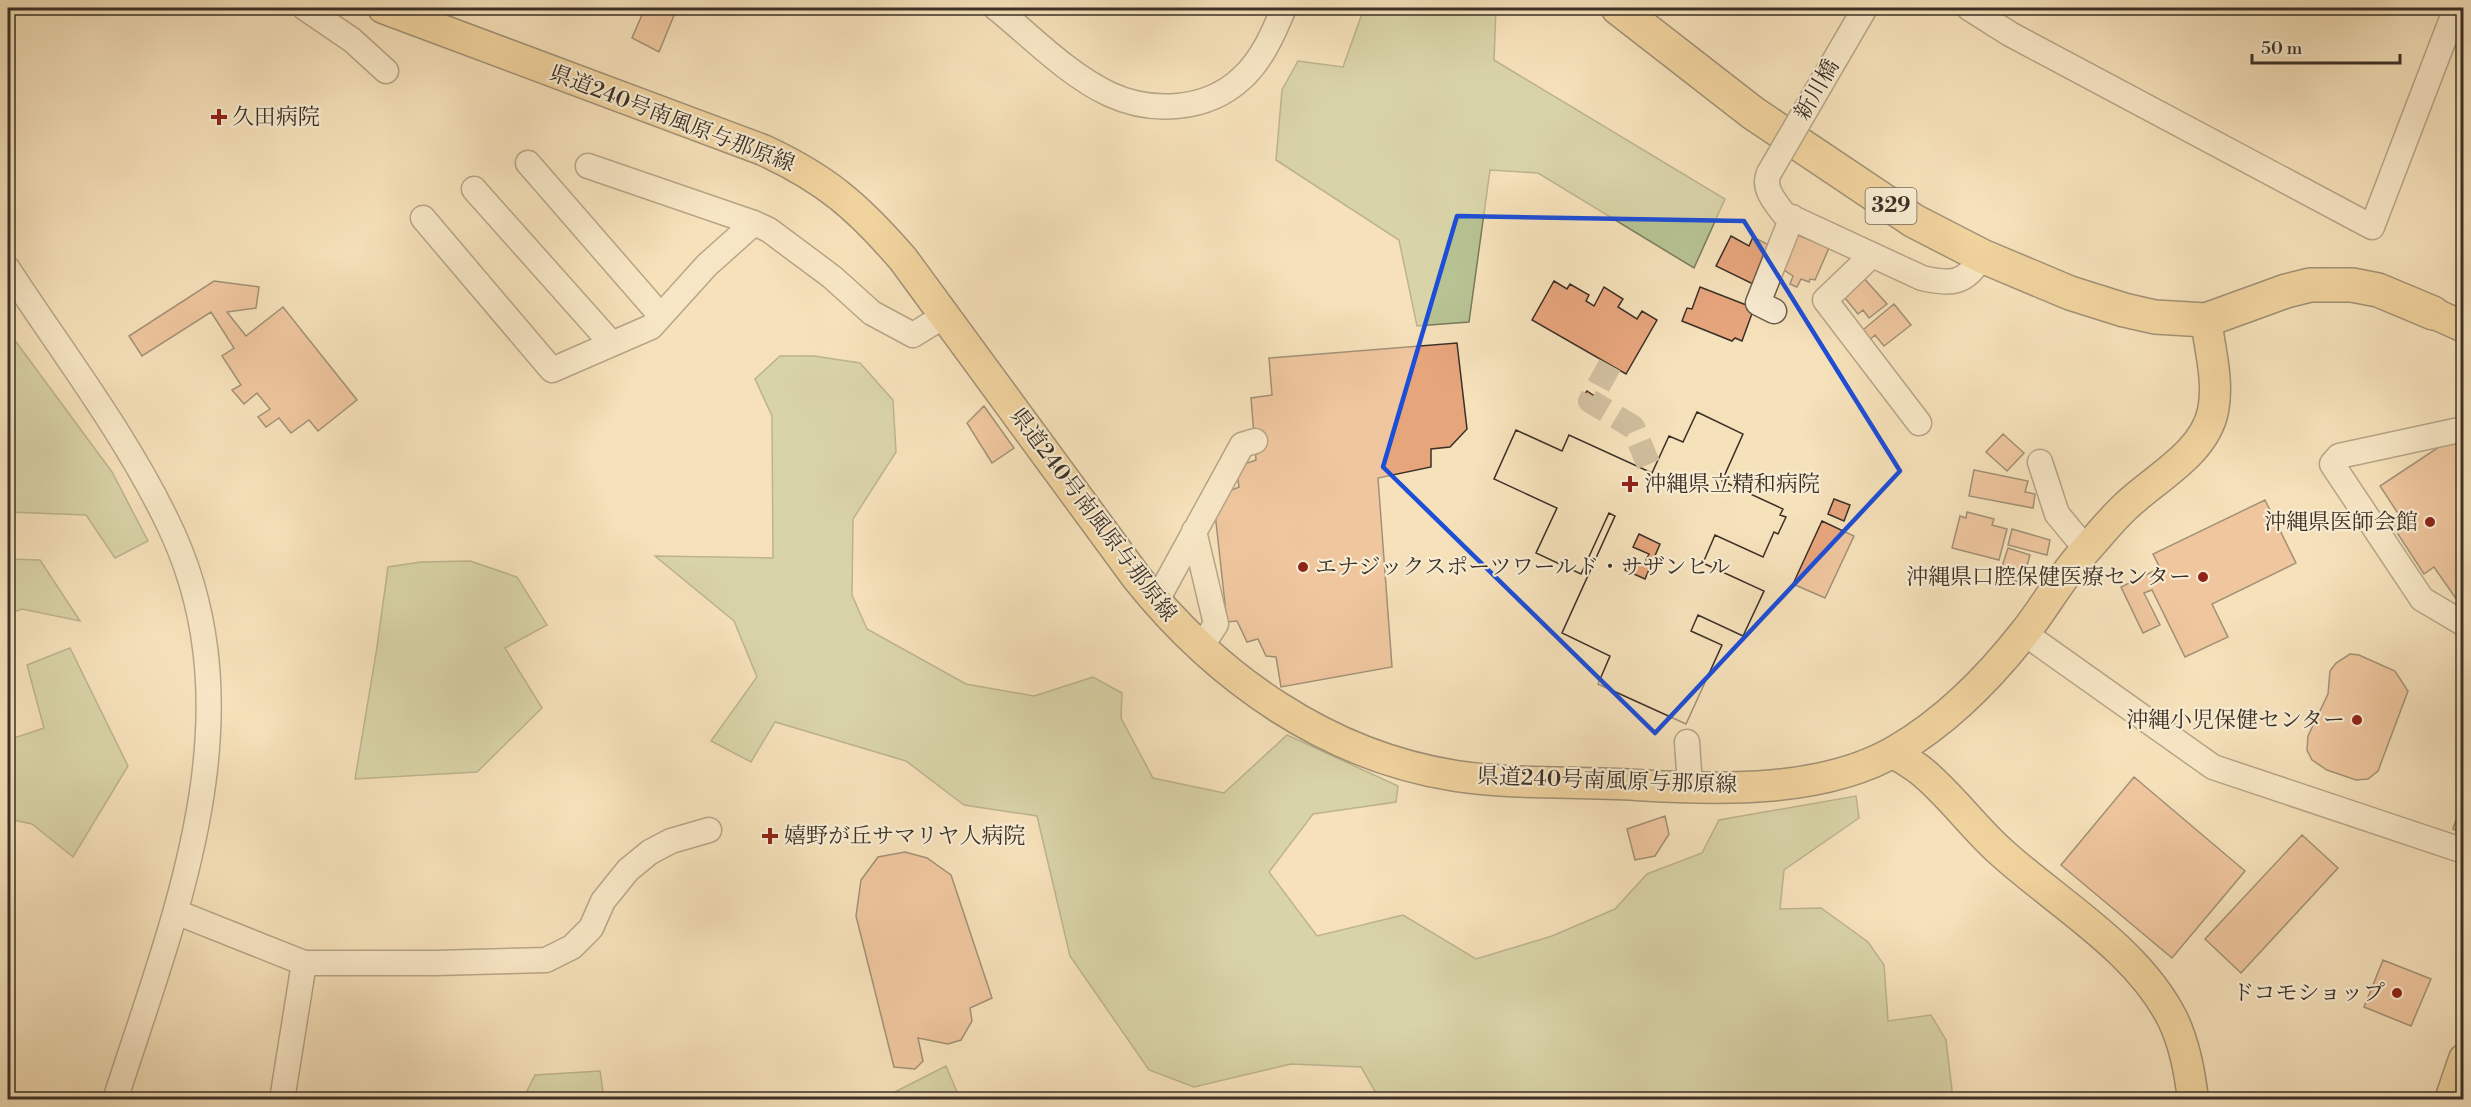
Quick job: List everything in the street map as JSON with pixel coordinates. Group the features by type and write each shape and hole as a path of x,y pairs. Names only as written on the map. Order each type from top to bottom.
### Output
{"highway":[{"name":"329","path":"1618,8 1753,113 1914,221 1982,256 2070,292 2124,310 2155,317 2206,320 2286,291 2331,284 2378,290 2433,313"}],"main road":[{"name":"県道240号南風原与那原線","path":"383,8 426,26 675,116 791,163 842,196 868,219 903,259 1156,602 1200,648 1260,696 1295,717 1354,746 1423,768 1467,777 1534,783 1690,786 1789,783 1854,770 1894,753 1928,731 1974,692 2025,633 2086,549 2124,508 2187,454 2206,429 2214,401 2214,377 2206,320"},
{"path":"2433,313 2463,327"},
{"path":"1894,753 1921,771 1990,842 2117,949 2138,970 2163,1003 2173,1021 2188,1067 2193,1100"},
{"path":"2450,1100 2463,1059"}],"street":[{"path":"305,8 352,39 386,71"},
{"path":"996,8 1073,71 1109,94 1138,104 1172,108 1199,102 1224,92 1244,77 1262,53 1284,8"},
{"name":"新川橋","path":"1792,218 1784,214 1770,196 1767,178 1865,8"},
{"path":"1969,8 2010,34 2372,226 2456,8"},
{"path":"528,163 661,316"},
{"path":"588,166 754,223 768,230 832,277 872,313 913,335 944,316"},
{"path":"474,189 612,344"},
{"path":"423,218 552,370 651,327 707,265 754,223"},
{"path":"1774,311 1758,303 1792,218 1922,278 1944,283 1961,279 1976,267 1982,256"},
{"path":"1872,255 1825,300 1919,423"},
{"path":"8,269 106,414 142,473 168,522 187,569 207,652 210,693 209,742 203,786 176,912 115,1100"},
{"path":"2463,429 2339,456 2332,464 2422,598 2463,624"},
{"path":"1156,602 1242,444 1255,441"},
{"path":"2040,462 2058,514 2086,549"},
{"path":"1194,531 1216,624 1200,648"},
{"path":"2025,633 2213,767 2463,851"},
{"path":"1687,742 1690,786"},
{"path":"176,912 304,963 546,960 572,948 591,928 603,901 628,870 650,852 670,841 709,830"},
{"path":"282,1100 304,963"}],"highlighted area":[{"path":"1457,216 1744,221 1900,471 1655,733 1383,467"}],"green space":[{"path":"1364,8 1496,8 1494,60 1725,199 1694,268 1538,173 1490,170 1469,322 1417,326 1399,240 1276,160 1282,90 1298,61 1343,67"},
{"path":"8,331 112,472 148,541 115,558 86,515 8,512"},
{"path":"780,356 814,356 860,363 893,400 896,452 853,519 852,595 867,629 966,684 1034,696 1093,677 1122,693 1121,718 1153,778 1224,793 1287,735 1398,786 1396,802 1313,814 1269,872 1317,936 1403,915 1476,959 1552,936 1615,909 1647,874 1702,853 1719,820 1856,796 1859,818 1784,870 1780,909 1821,908 1868,942 1884,965 1888,1021 1931,1015 1946,1040 1952,1090 1947,1099 1380,1100 1361,1067 1291,1064 1194,1087 1149,1070 1070,956 1037,816 964,805 906,761 775,722 751,762 711,741 757,677 734,621 655,556 773,558 772,416 755,379"},
{"path":"8,559 40,560 80,621 22,609 8,614"},
{"path":"470,561 517,577 547,625 505,648 542,708 477,772 355,779 388,567 421,562"},
{"path":"70,648 128,766 73,857 32,824 8,819 8,740 44,728 27,665"},
{"path":"946,1066 960,1099 881,1099"},
{"path":"600,1071 604,1099 523,1099 535,1075"}],"building":[{"path":"645,8 677,8 659,52 632,38"},
{"path":"1793,233 1829,248 1815,280 1810,279 1809,282 1801,279 1797,287 1790,284 1793,276 1778,266"},
{"path":"1731,236 1749,246 1753,237 1771,246 1755,285 1716,266"},
{"path":"1861,275 1887,304 1869,318 1863,310 1858,314 1841,293"},
{"path":"214,281 259,287 256,308 227,312 246,336 283,307 357,400 318,431 309,420 291,433 279,418 266,427 258,417 270,409 257,393 244,404 232,390 241,385 222,356 234,348 211,312 142,356 129,336"},
{"path":"1554,281 1567,289 1570,284 1589,295 1586,301 1594,306 1604,287 1623,299 1618,307 1637,319 1642,311 1657,320 1626,374 1532,320"},
{"path":"1700,287 1754,308 1742,341 1735,338 1732,341 1682,321 1687,308 1692,309"},
{"path":"1894,304 1911,325 1884,346 1875,335 1866,343 1858,334"},
{"name":"エナジックスポーツワールド・サザンヒル","path":"1457,343 1467,429 1450,447 1431,449 1431,467 1378,478 1392,667 1281,687 1276,657 1266,656 1258,639 1247,642 1237,621 1227,622 1215,513 1227,492 1239,487 1236,467 1256,460 1251,398 1272,395 1269,358"},
{"path":"1587,391 1599,399 1591,411 1579,402"},
{"path":"984,406 1014,448 992,463 967,423"},
{"path":"1697,412 1743,434 1722,481 1783,509 1780,515 1786,517 1778,534 1774,532 1763,557 1715,535 1703,563 1764,591 1743,636 1698,615 1691,631 1722,645 1686,724 1598,684 1610,656 1562,633 1615,516 1609,513 1581,574 1536,553 1557,508 1494,479 1516,430 1562,451 1569,435 1652,473 1669,436 1683,442","holes":["1639,534 1660,544 1645,579 1625,570 1630,558 1644,564 1649,554 1633,547"]},
{"path":"1697,412 1743,434 1722,481 1783,509 1780,515 1786,517 1778,534 1774,532 1763,557 1715,535 1703,563 1764,591 1743,636 1698,615 1691,631 1722,645 1686,724 1598,684 1610,656 1562,633 1615,516 1609,513 1581,574 1536,553 1557,508 1494,479 1516,430 1562,451 1569,435 1652,473 1669,436 1683,442"},
{"path":"2003,434 2024,453 2007,471 1986,452"},
{"name":"沖縄県医師会館","path":"2454,437 2464,452 2464,599 2459,603 2434,567 2424,574 2392,525 2401,518 2380,486"},
{"path":"1974,470 2028,481 2025,492 2035,494 2033,508 1969,496"},
{"path":"1834,499 1850,505 1844,521 1828,514"},
{"name":"沖縄県口腔保健医療センター","path":"2265,500 2296,563 2212,604 2228,637 2185,657 2152,590 2144,593 2160,625 2143,633 2121,587 2160,568 2153,554"},
{"path":"1967,512 1994,519 1992,525 2007,529 1999,560 1952,548 1960,516 1966,518"},
{"path":"1822,521 1854,536 1825,598 1793,584"},
{"path":"2012,529 2050,540 2047,555 2008,545"},
{"path":"2008,548 2030,555 2022,583 1999,576"},
{"name":"沖縄小児保健センター","path":"2350,654 2359,655 2395,671 2408,691 2378,771 2368,779 2356,780 2327,770 2312,760 2307,750 2308,736 2328,694 2330,671 2336,663"},
{"path":"2134,777 2245,871 2172,958 2061,865"},
{"path":"2464,797 2464,833 2453,829"},
{"path":"1665,816 1669,834 1655,856 1635,860 1627,829"},
{"path":"2302,835 2338,868 2241,973 2205,939"},
{"path":"905,852 927,858 951,875 992,998 970,1008 972,1021 961,1040 948,1044 918,1038 923,1061 915,1069 894,1067 856,916 861,880 878,857"},
{"name":"ドコモショップ","path":"2383,960 2431,979 2411,1026 2364,1007"},
{"path":"2358,1093 2359,1100 2319,1100 2319,1096"}],"tunnel":[{"path":"1610,365 1590,401 1633,427 1652,473"}],"place":[{"name":"久田病院","path":"219,117"},
{"name":"沖縄県立精和病院","path":"1630,484"},
{"name":"沖縄県医師会館","path":"2430,522"},
{"name":"エナジックスポーツワールド・サザンヒル","path":"1303,567"},
{"name":"沖縄県口腔保健医療センター","path":"2203,577"},
{"name":"沖縄小児保健センター","path":"2357,720"},
{"name":"嬉野が丘サマリヤ人病院","path":"770,836"},
{"name":"ドコモショップ","path":"2397,993"}]}
